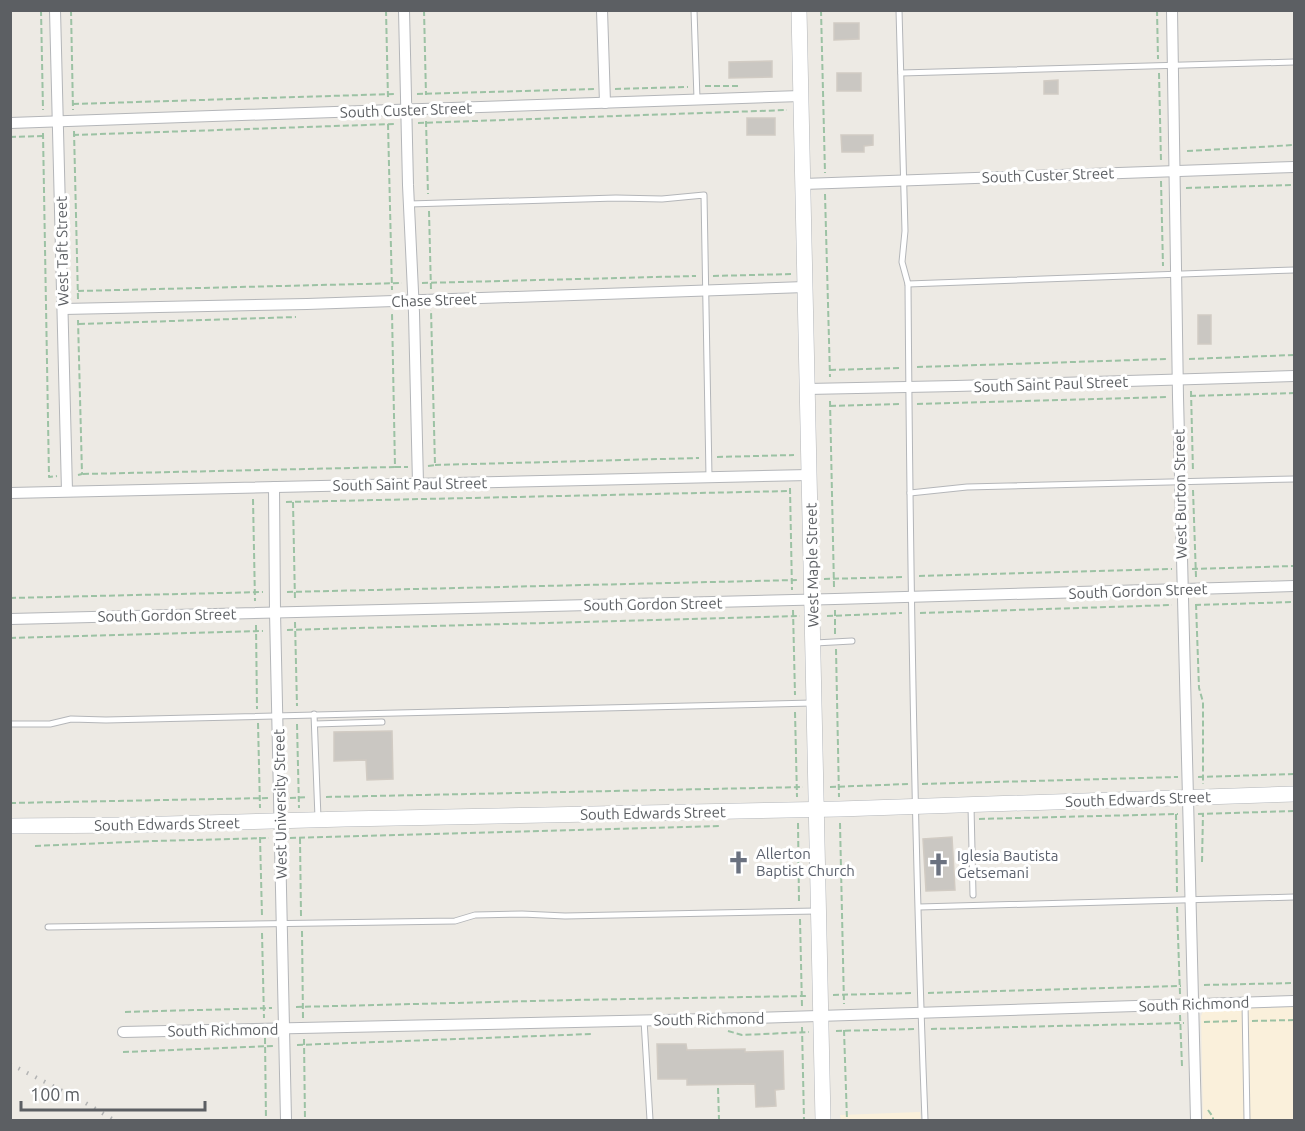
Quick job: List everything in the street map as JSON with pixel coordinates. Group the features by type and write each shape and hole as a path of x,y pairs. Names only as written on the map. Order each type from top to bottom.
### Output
{"street":[{"name":"West Taft Street","path":"56,10 67,491"},
{"path":"404,10 418,483"},
{"path":"602,10 605,103"},
{"name":"West Maple Street","path":"799,10 794,96 802,184 798,287 807,389 823,1120"},
{"name":"West Burton Street","path":"1172,10 1174,152 1180,171 1175,189 1182,590 1188,777 1196,797 1189,814 1196,1120"},
{"name":"South Custer Street","path":"10,123 794,96"},
{"name":"South Custer Street","path":"802,184 1294,167"},
{"name":"Chase Street","path":"63,309 307,304 798,287"},
{"name":"South Saint Paul Street","path":"807,389 1294,376"},
{"name":"South Saint Paul Street","path":"10,493 809,475"},
{"name":"West University Street","path":"274,487 286,1120"},
{"name":"South Gordon Street","path":"10,619 1294,586"},
{"name":"South Edwards Street","path":"10,826 916,806 971,812 1196,797 1294,794"},
{"name":"South Richmond","path":"123,1032 802,1016 1294,1001"}],"lane":[{"path":"694,10 697,100"},
{"path":"899,10 905,231 902,262 908,284 911,597 925,1120"},
{"path":"901,73 1294,62"},
{"path":"409,204 616,198 662,199 704,195 709,477"},
{"path":"908,284 1294,270"},
{"path":"910,493 967,487 1294,479"},
{"path":"813,643 852,641"},
{"path":"10,724 50,724 71,719 815,703"},
{"path":"314,714 318,820"},
{"path":"315,724 382,722"},
{"path":"971,812 974,895"},
{"path":"918,907 1294,897"},
{"path":"48,927 455,921 476,915 522,914 566,916 819,911"},
{"path":"1245,1003 1247,1120"},
{"path":"644,1020 650,1120"}],"path":[{"path":"41,10 44,199"},
{"path":"386,10 395,467"},
{"path":"424,10 435,465"},
{"path":"820,10 847,1120"},
{"path":"73,104 742,85"},
{"path":"787,110 794,96"},
{"path":"1161,153 1294,146"},
{"path":"1180,171 1186,188 1294,185"},
{"path":"1161,189 1175,189"},
{"path":"78,291 790,274 798,287"},
{"path":"829,370 1294,355"},
{"path":"1191,380 1199,688 1203,702 1203,776 1196,797 1203,813 1202,864"},
{"path":"830,406 1294,393"},
{"path":"82,474 418,467 794,455 790,491 804,1120"},
{"path":"274,502 790,491"},
{"path":"10,598 1294,566"},
{"path":"10,638 1294,602"},
{"path":"10,803 797,788 1294,774"},
{"path":"971,812 1189,814 1294,811"},
{"path":"35,846 729,826"},
{"path":"124,1012 573,999 821,996 1294,983"},
{"path":"720,1029 742,1035 1294,1020"},
{"path":"123,1052 599,1034"},
{"path":"718,1088 719,1120"},
{"path":"1208,1101 1208,1112 1213,1120"}],"shaded area":[{"path":"1294,1007 1294,1120 1203,1120 1201,1016 1203,1011"},
{"path":"920,1112 921,1120 841,1120 840,1115"}],"building":[{"path":"834,23 859,23 859,39 834,40"},
{"path":"772,61 772,77 729,78 729,62"},
{"path":"837,73 861,73 861,91 837,91"},
{"path":"1058,80 1058,94 1044,94 1044,81"},
{"path":"747,118 775,118 775,135 747,135"},
{"path":"841,135 873,135 873,145 864,146 864,152 842,152"},
{"path":"1198,315 1211,315 1211,344 1198,344"},
{"path":"392,731 393,779 367,780 366,760 334,761 334,732"},
{"name":"Iglesia Bautista Getsemani","path":"952,837 955,890 926,891 923,839"},
{"path":"657,1044 686,1044 687,1050 783,1051 784,1089 775,1090 776,1106 756,1107 755,1084 687,1085 687,1079 658,1079"}],"railway":[{"path":"10,1064 114,1120"}],"place":[{"name":"Allerton Baptist Church","path":"738,862"},
{"name":"Iglesia Bautista Getsemani","path":"939,864"}]}
